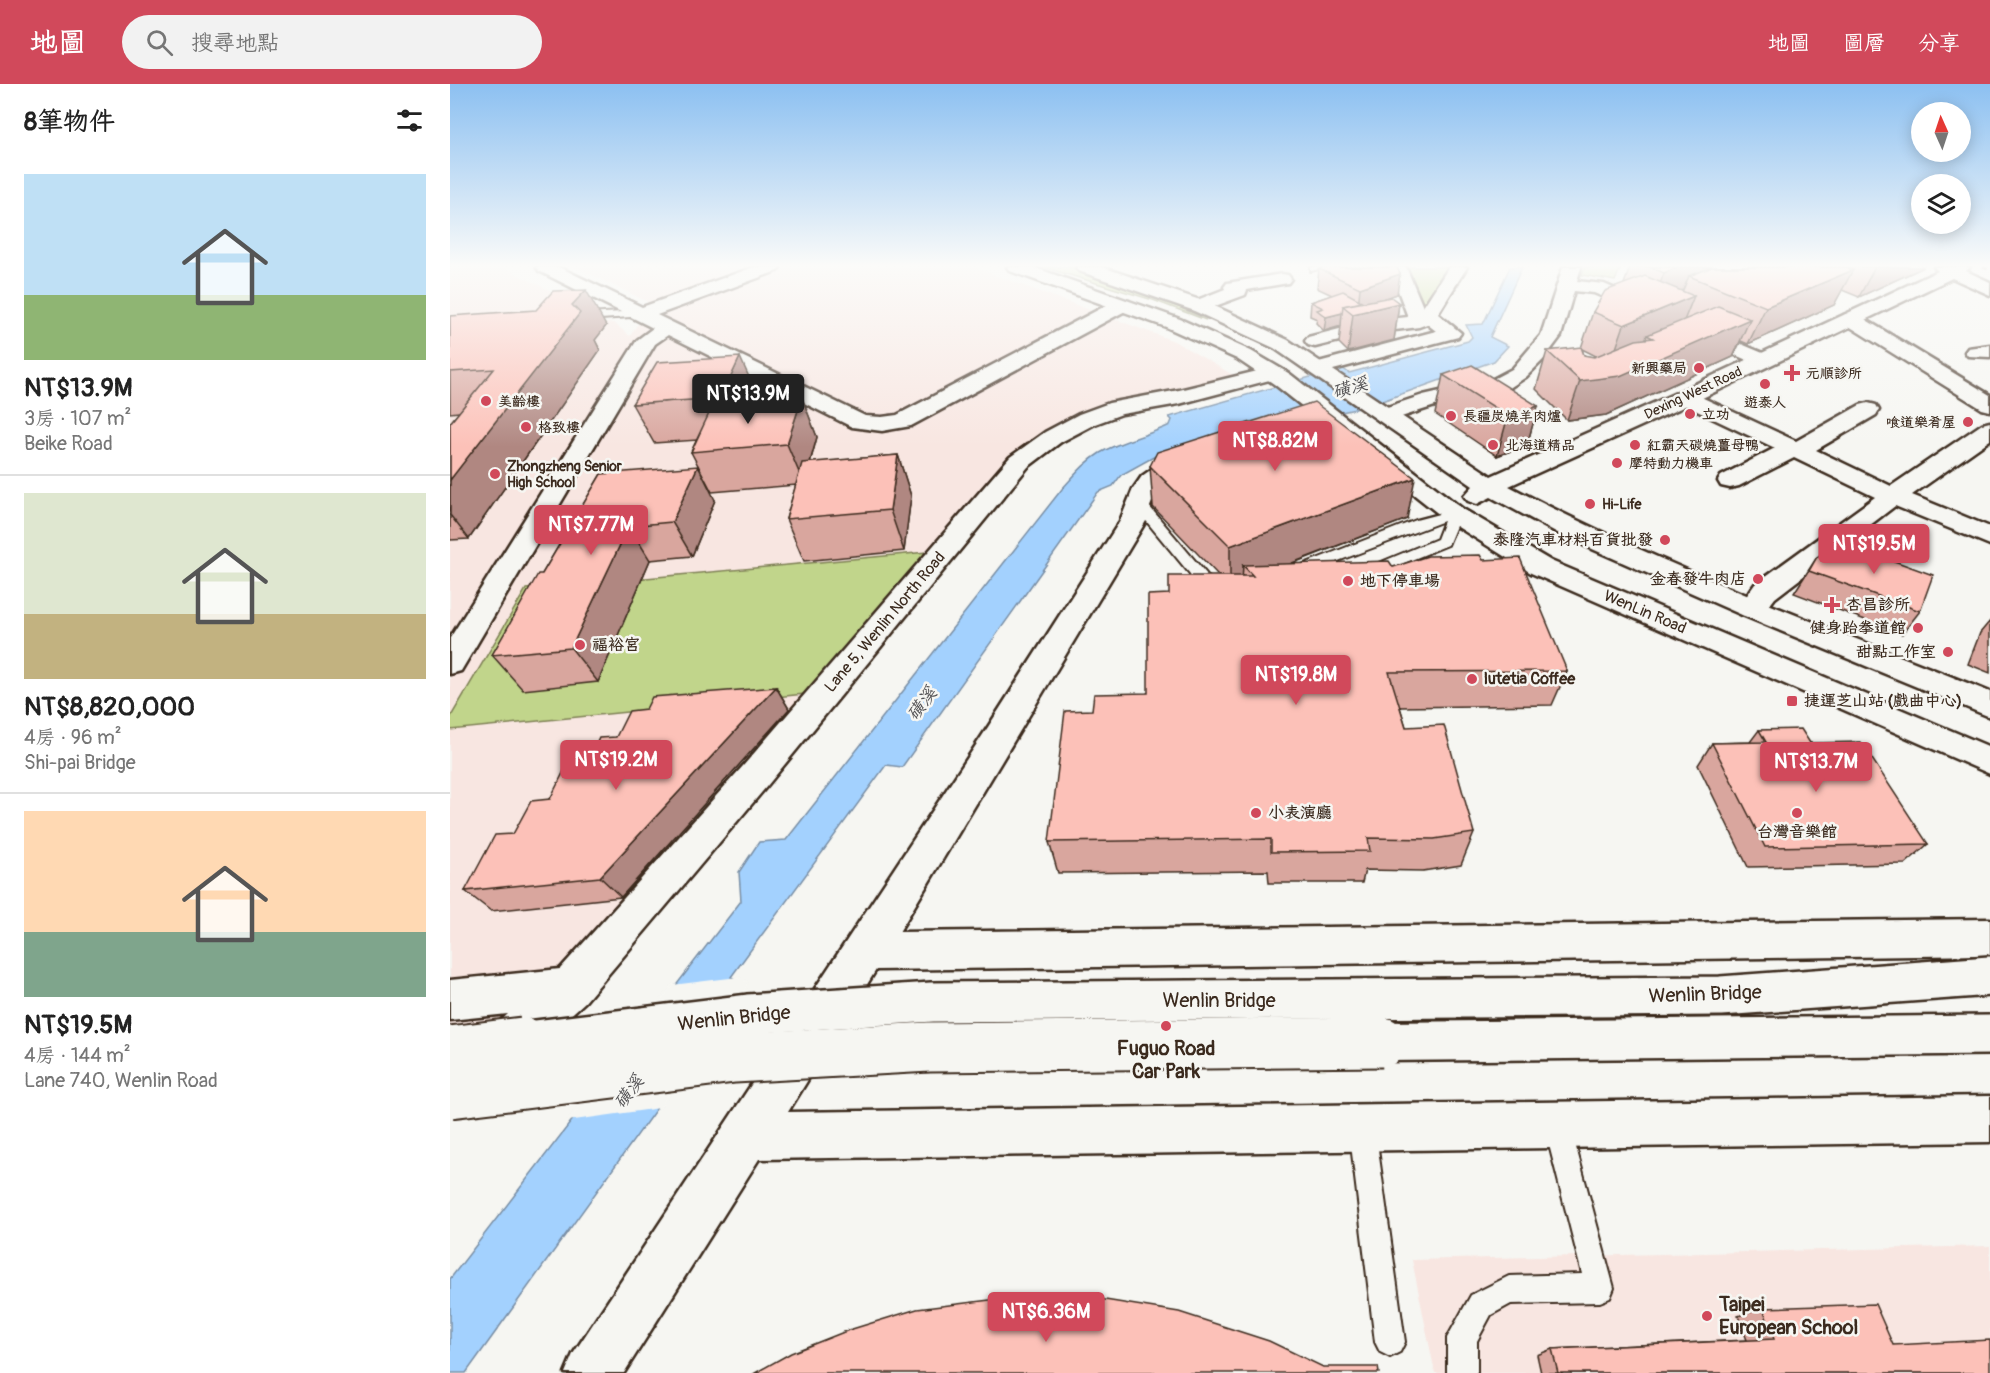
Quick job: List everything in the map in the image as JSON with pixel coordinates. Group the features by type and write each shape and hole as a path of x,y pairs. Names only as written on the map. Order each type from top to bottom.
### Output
{"street":[{"path":"667,327 794,395 860,422 882,424 903,421 1080,327"},
{"path":"450,663 648,340 667,327"},
{"name":"WenLin Road","path":"1182,327 1211,338 1278,376 1327,424 1454,514 1541,567 1990,761"},
{"path":"1245,327 1281,344 1321,370 1489,486 1574,531 1752,608 1990,705"},
{"path":"1316,341 1370,327"},
{"path":"1321,370 1451,333 1445,327"},
{"path":"1382,411 1500,384 1519,373 1536,356 1551,336 1554,327"},
{"name":"Dexing West Road","path":"1454,514 1489,486 1686,397 1825,327"},
{"path":"1881,327 1990,404"},
{"path":"1682,334 1702,333 1763,360"},
{"name":"Lane 5, Wenlin North Road","path":"450,1094 570,988 809,713 1019,462 1053,437 1087,419 1117,408 1278,376"},
{"path":"1686,397 1893,496 1990,537"},
{"path":"1731,481 1794,448 1804,447 1868,410"},
{"path":"1752,608 1765,591 1893,496 1990,429"},
{"path":"592,1373 748,1136 1015,713 1133,522 1138,502 1149,482 1159,473 1177,464 1211,456"},
{"path":"863,951 1990,937"},
{"name":"Wenlin Bridge","path":"450,1051 748,1014 932,1002 1721,996 1990,976"},
{"path":"450,1000 570,988"},
{"path":"450,1094 734,1058 930,1047 1990,1035"},
{"path":"748,1136 1556,1123 1990,1119"}],"lane":[{"path":"1138,502 1221,601 1232,597"},
{"path":"1276,579 1421,523 1454,514"},
{"path":"1348,581 1443,542 1454,514"},
{"path":"813,1030 926,1027"},
{"path":"1462,1373 1462,1338 1481,1305 1509,1290 1600,1287 1556,1123"},
{"path":"1362,1126 1390,1342"}],"shaded area":[{"path":"450,327 619,327 630,336 636,327 1136,327 1174,341 1240,379 1048,433 1007,459 586,949 450,1097"},
{"name":"Taipei European School","path":"1990,1246 1990,1373 1435,1373 1412,1260"}],"green space":[{"path":"928,552 805,694 450,730 450,718 526,589"}],"water":[{"name":"磺溪","path":"1467,327 1495,327 1490,337 1508,346 1494,361 1368,406 1159,454 1121,475 1113,486 1098,492 902,767 886,765 731,977 746,984 466,1373 450,1373 450,1279 741,901 739,872 759,842 786,840 1062,489 1080,470 1108,449 1170,425 1172,420 1169,417 1342,368 1349,373 1468,341 1472,337"}],"pier":[{"path":"738,977 747,981 748,986 660,1108 567,1121 672,985"}],"building":[{"path":"450,327 569,327 450,480 450,423 494,369 450,372"},
{"path":"1666,327 1731,327 1620,376 1580,381 1547,351 1581,347 1584,355 1594,357 1636,340 1653,338 1647,335"},
{"path":"740,357 721,398 632,404 657,362"},
{"path":"1472,365 1538,406 1508,416 1443,375"},
{"path":"802,398 787,444 691,452 713,405"},
{"path":"1314,402 1415,478 1230,546 1150,466 1157,452"},
{"path":"898,455 890,510 786,519 802,463"},
{"path":"698,466 672,522 629,526 571,648 492,655 538,574 542,574 601,474"},
{"path":"1839,541 1933,575 1920,611 1809,571 1817,557"},
{"path":"1480,555 1483,560 1520,558 1567,671 1389,672 1406,727 1444,725 1474,833 1434,839 1368,838 1370,851 1271,852 1271,839 1049,842 1065,711 1092,710 1094,694 1148,693 1148,595 1169,594 1169,576 1253,576 1243,565 1389,561 1393,567 1428,556"},
{"path":"776,687 600,877 465,891 495,835 513,834 531,801 550,799 565,769 585,768 599,738 616,737 629,711 646,709 652,697"},
{"name":"台灣音樂館","path":"1801,729 1810,743 1861,742 1928,844 1765,847 1712,743 1766,742 1759,730"},
{"path":"1006,1298 1093,1298 1179,1312 1269,1341 1323,1367 1378,1367 1379,1373 755,1373 791,1353 849,1330 917,1309"},
{"path":"1875,1304 1893,1345 1990,1340 1990,1373 1558,1373 1552,1349 1774,1339 1763,1308"}],"place":[{"name":"新興藥局","path":"1699,368"},
{"name":"元順診所","path":"1792,373"},
{"name":"遊泰人","path":"1765,384"},
{"name":"美齡樓","path":"486,401"},
{"name":"立功","path":"1690,414"},
{"name":"長疆炭燒羊肉爐","path":"1451,416"},
{"name":"喰道樂肴屋","path":"1968,422"},
{"name":"格致樓","path":"526,427"},
{"name":"北海道精品","path":"1493,445"},
{"name":"紅霸天碳燒薑母鴨","path":"1635,445"},
{"name":"摩特動力機車","path":"1617,463"},
{"name":"Zhongzheng Senior High School","path":"495,474"},
{"name":"Hi-Life","path":"1590,504"},
{"name":"泰隆汽車材料百貨批發","path":"1665,540"},
{"name":"金春發牛肉店","path":"1758,579"},
{"name":"地下停車場","path":"1348,581"},
{"name":"杏昌診所","path":"1832,605"},
{"name":"健身跆拳道館","path":"1918,628"},
{"name":"福裕宮","path":"580,645"},
{"name":"甜點工作室","path":"1948,652"},
{"name":"lutetia Coffee","path":"1472,679"},
{"name":"捷運芝山站 (戲曲中心)","path":"1792,701"},
{"name":"小表演廳","path":"1256,813"},
{"name":"台灣音樂館","path":"1797,813"},
{"name":"Fuguo Road Car Park","path":"1166,1026"},
{"name":"Taipei European School","path":"1707,1316"}]}
